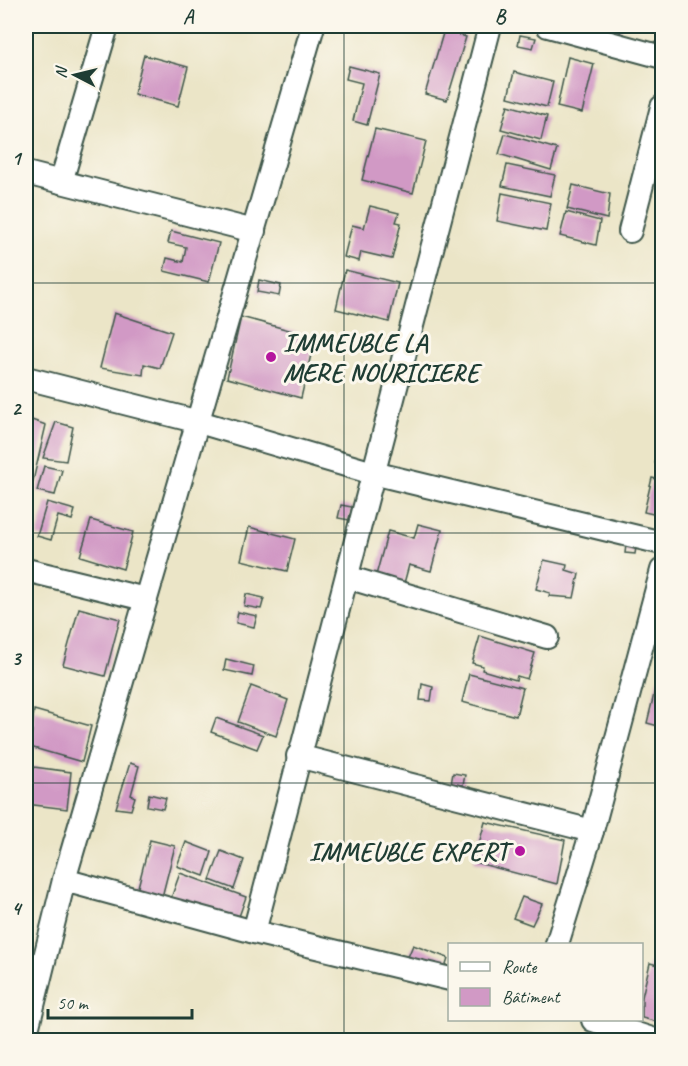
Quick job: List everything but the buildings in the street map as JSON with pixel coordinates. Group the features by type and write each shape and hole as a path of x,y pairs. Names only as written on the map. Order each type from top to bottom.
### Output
{"street":[{"path":"61,182 107,26"},
{"path":"26,1034 64,880 313,26"},
{"path":"254,932 490,26"},
{"path":"548,26 663,57"},
{"path":"630,231 663,107"},
{"path":"26,173 254,231"},
{"path":"26,378 199,422 373,473 663,543"},
{"path":"26,570 145,598"},
{"path":"558,943 592,831 663,570"},
{"path":"347,577 547,637"},
{"path":"298,756 592,831"},
{"path":"64,880 254,932 448,979"},
{"path":"596,1021 655,1041"}],"place":[{"name":"IMMEUBLE LA MERE NOURICIERE","path":"271,357"},
{"name":"IMMEUBLE EXPERT","path":"520,851"}]}
